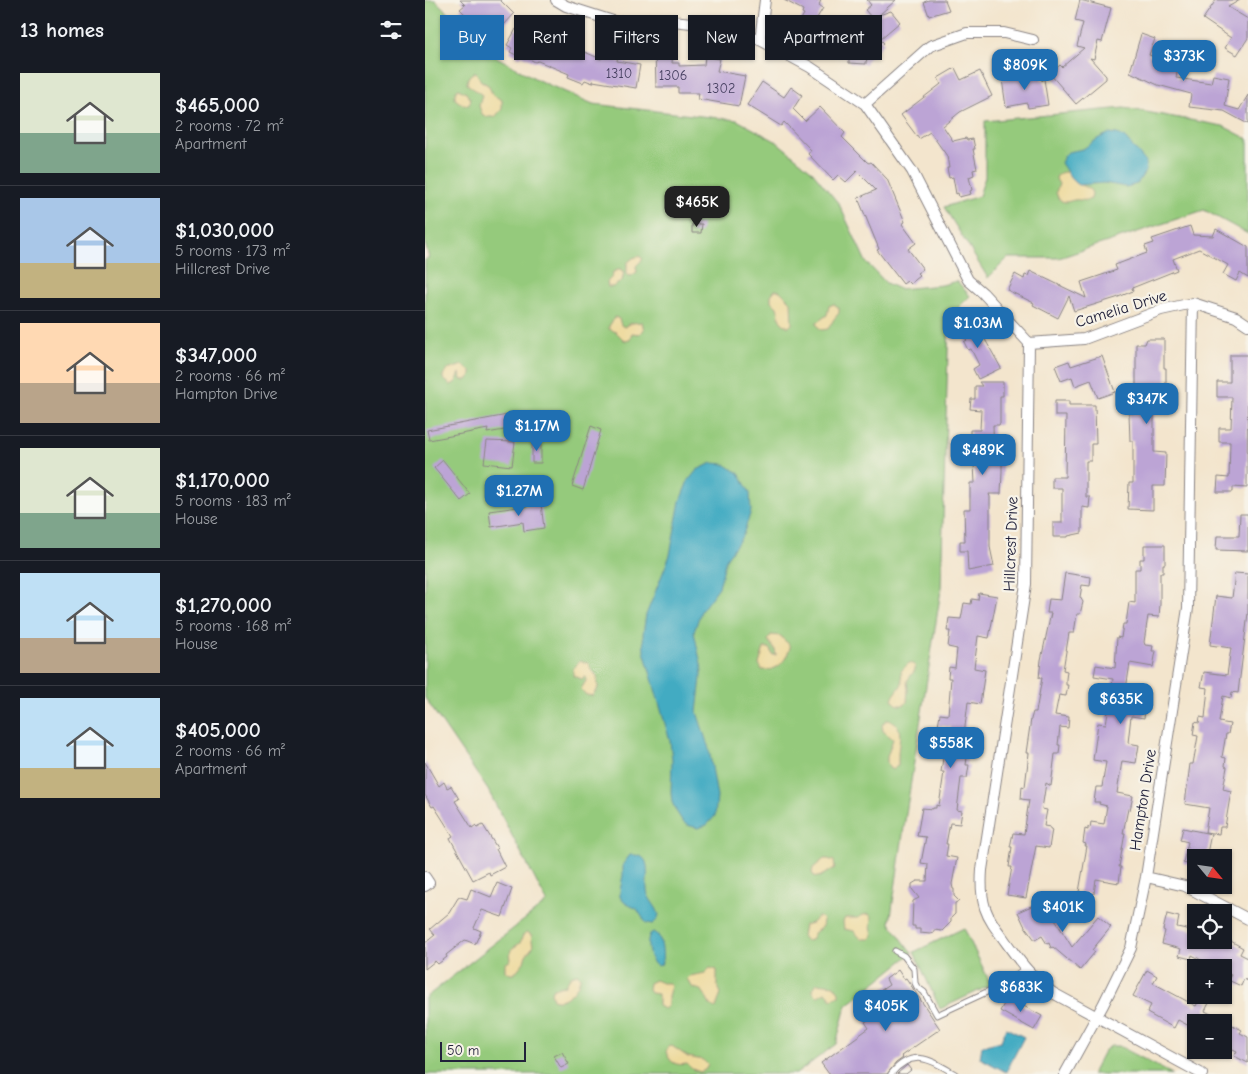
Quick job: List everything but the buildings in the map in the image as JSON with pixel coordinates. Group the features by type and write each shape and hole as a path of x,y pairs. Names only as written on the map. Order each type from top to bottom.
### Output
{"street":[{"path":"556,0 566,6 616,22 673,21 691,23 723,29 760,40 810,67 865,104 912,171 968,280 983,293 1029,343"},
{"path":"760,40 765,0"},
{"path":"865,104 930,46 967,33 1004,33 1033,40"},
{"name":"Camelia Drive","path":"1029,343 1084,338 1161,310 1193,303 1236,317 1248,325"},
{"name":"Hampton Drive","path":"1065,1074 1131,948 1146,877 1188,608 1193,303"},
{"name":"Hillcrest Drive","path":"1029,343 1027,584 981,882 983,902 989,919 1025,968 1053,993 1202,1074"},
{"path":"425,877 429,883 425,886"},
{"path":"1146,877 1185,886 1248,919"}],"lane":[{"path":"895,951 904,956 914,968 915,983 924,992 937,1015 999,986 1025,968"},
{"path":"891,1074 906,1060 915,1057 923,1057 953,1074"}],"green space":[{"path":"425,0 435,0 451,15 440,15 440,60 502,60 540,81 593,104 737,120 777,142 811,170 839,204 866,262 886,283 899,289 942,285 957,281 970,296 949,317 941,590 890,923 912,953 846,1006 836,1044 796,1074 425,1074 425,998 547,902 488,790 425,698 425,260 429,258 425,243"},
{"path":"1124,108 1223,126 1248,139 1248,234 1204,210 1059,258 1008,258 988,278 944,207 979,196 985,177 985,121"},
{"path":"964,928 991,985 940,1009 914,952"},
{"path":"1111,1046 1119,1046 1172,1074 1092,1074 1104,1051"}],"sand":[{"path":"476,72 481,81 488,85 493,95 502,100 502,109 495,117 486,117 482,114 479,106 482,95 467,84 469,76"},
{"path":"458,89 465,92 471,99 469,105 463,105 455,99 455,93"},
{"path":"1067,172 1075,183 1089,188 1092,193 1091,199 1065,202 1058,198 1056,192 1059,184 1056,179 1057,175"},
{"path":"639,256 643,259 636,266 637,272 631,276 627,275 627,263"},
{"path":"620,269 624,272 622,281 613,287 608,287 607,282 612,277 613,272"},
{"path":"775,290 780,291 791,302 792,324 789,327 781,321 777,307 771,301 771,295"},
{"path":"834,304 839,308 839,313 828,329 821,330 816,323 827,315 829,306"},
{"path":"615,317 619,319 624,327 632,323 642,322 644,330 639,334 632,333 630,340 625,341 616,332 609,329"},
{"path":"463,365 471,371 471,375 467,380 461,380 460,373 456,382 451,385 443,379 443,375 447,370"},
{"path":"771,635 781,636 790,648 780,665 772,669 762,670 759,664 764,648 769,648 773,655 776,655 768,640"},
{"path":"580,661 588,663 597,676 598,688 592,696 586,695 581,689 587,679 574,676 573,669"},
{"path":"909,663 915,665 915,670 907,681 907,702 903,705 898,705 892,698 902,684 901,671"},
{"path":"886,720 896,723 900,737 898,765 893,770 889,768 887,762 893,739 883,731 882,725"},
{"path":"824,859 834,861 835,868 819,877 814,876 812,873 813,868"},
{"path":"869,914 872,918 871,927 873,935 870,939 861,939 854,931 844,929 843,922 845,918 858,918"},
{"path":"817,917 823,920 822,927 814,933 811,940 806,941 802,936 804,925 812,923"},
{"path":"527,932 531,934 533,947 514,974 510,974 505,971 505,964 511,960 511,949 520,943 523,935"},
{"path":"710,968 717,970 717,985 721,993 716,1008 710,1005 703,992 693,988 687,979 690,976 705,973"},
{"path":"577,974 580,976 580,980 575,990 567,997 557,1000 553,999 551,992 553,988 564,986 571,976"},
{"path":"655,980 669,983 671,986 668,1006 664,1009 658,1006 658,994 650,993 648,990 649,983"},
{"path":"817,983 834,985 839,992 839,996 832,999 826,992 818,996 815,995 812,990"},
{"path":"672,1046 688,1057 703,1060 708,1065 705,1070 700,1072 692,1069 687,1064 680,1065 669,1059 666,1052 668,1047"}],"water":[{"path":"1110,133 1125,138 1145,161 1146,170 1137,184 1126,187 1104,183 1078,185 1073,181 1061,163 1064,156 1068,152 1083,149"},
{"path":"712,463 724,464 739,473 750,493 751,511 743,535 726,559 719,587 701,611 694,632 702,669 697,712 709,749 717,797 715,816 707,825 698,828 683,822 672,802 670,741 644,651 643,634 646,615 670,555 680,501 688,481 697,470"},
{"path":"630,855 643,858 646,863 648,895 659,915 653,924 646,923 637,909 625,903 620,897 623,864"},
{"path":"653,932 658,935 662,950 661,965 657,966 650,956 648,947 650,934"},
{"path":"1006,1028 1024,1037 1006,1072 980,1058 982,1046 1001,1041"}]}
